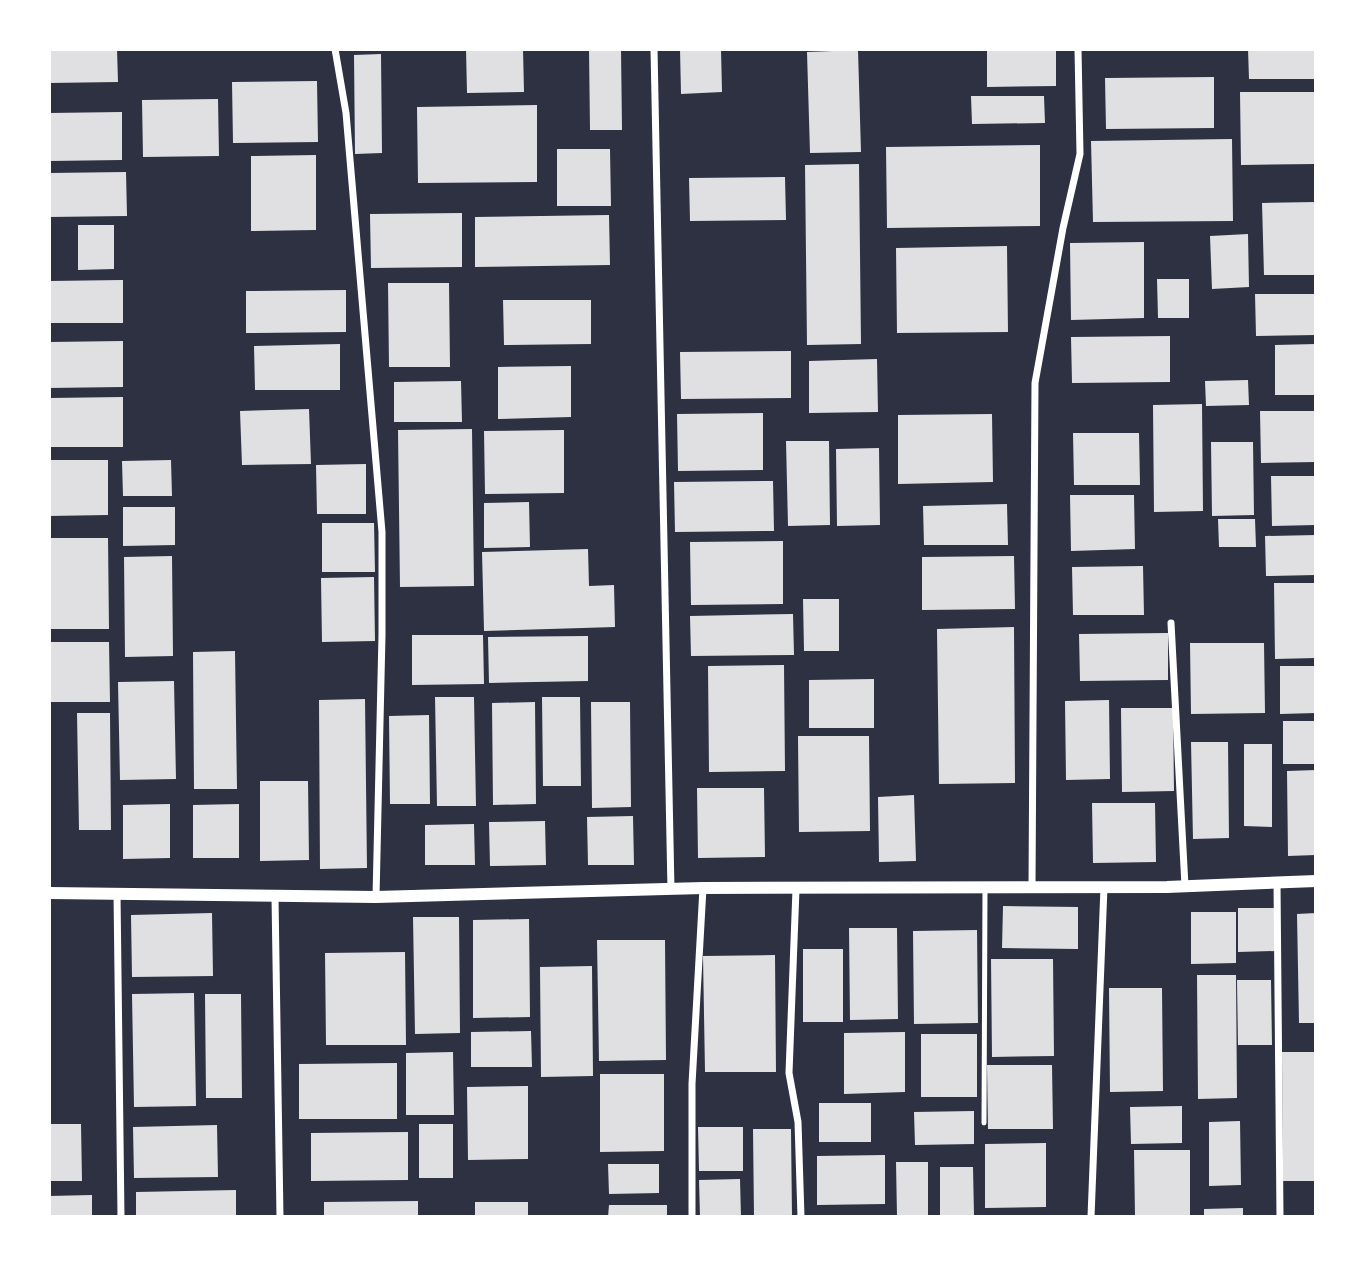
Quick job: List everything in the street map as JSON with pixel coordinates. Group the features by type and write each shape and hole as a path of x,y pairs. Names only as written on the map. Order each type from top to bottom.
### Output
{"street":[{"path":"335,49 346,113 382,532 376,897"},
{"path":"654,49 671,890"},
{"path":"1032,887 1035,383 1063,228 1080,154 1078,49"},
{"path":"1171,623 1185,886"},
{"path":"49,893 376,897 703,888 1104,887 1316,881"},
{"path":"1277,882 1280,1217"},
{"path":"1091,1217 1104,887"},
{"path":"692,1217 692,1084 703,888"},
{"path":"796,889 789,1073 798,1122 801,1217"},
{"path":"117,893 121,1217"},
{"path":"275,897 280,1217"}],"lane":[{"path":"984,1123 985,887"}],"building":[{"path":"49,49 117,49 118,82 49,83"},
{"path":"466,49 523,49 524,92 467,93"},
{"path":"589,49 621,49 622,130 590,130"},
{"path":"680,49 721,49 722,92 681,94"},
{"path":"987,49 1056,49 1056,86 987,87"},
{"path":"1248,49 1316,49 1316,79 1249,79"},
{"path":"858,50 861,152 810,153 807,52"},
{"path":"381,54 382,153 355,154 354,55"},
{"path":"1214,77 1214,128 1106,129 1105,78"},
{"path":"317,81 318,142 233,143 232,82"},
{"path":"1240,92 1316,92 1316,164 1241,165"},
{"path":"971,96 1044,96 1045,123 972,124"},
{"path":"218,99 219,156 143,157 142,100"},
{"path":"537,105 537,182 418,183 417,107"},
{"path":"122,112 122,160 49,161 49,113"},
{"path":"1232,139 1233,221 1093,222 1091,141"},
{"path":"1040,145 1040,226 887,228 886,147"},
{"path":"557,149 610,149 611,206 557,206"},
{"path":"316,155 316,230 251,231 251,156"},
{"path":"859,164 861,344 807,345 805,165"},
{"path":"126,172 127,216 49,217 49,173"},
{"path":"785,177 786,220 690,221 689,178"},
{"path":"1316,202 1316,275 1264,275 1262,203"},
{"path":"462,213 462,267 371,268 370,214"},
{"path":"609,215 610,265 475,267 475,217"},
{"path":"78,225 114,225 114,269 78,270"},
{"path":"1248,234 1249,287 1212,289 1210,236"},
{"path":"1144,242 1144,318 1071,320 1070,243"},
{"path":"1007,246 1008,332 897,333 896,248"},
{"path":"1157,279 1189,279 1189,318 1158,318"},
{"path":"123,280 123,323 49,323 49,281"},
{"path":"388,283 449,283 450,367 389,367"},
{"path":"346,290 346,332 246,333 246,291"},
{"path":"1255,294 1316,294 1316,335 1256,336"},
{"path":"503,300 591,300 591,344 504,345"},
{"path":"1170,336 1170,382 1072,383 1071,337"},
{"path":"123,341 123,387 49,388 49,342"},
{"path":"340,344 340,390 255,390 254,346"},
{"path":"1316,344 1316,395 1275,395 1275,345"},
{"path":"791,351 791,398 681,399 680,352"},
{"path":"877,359 878,412 809,413 809,361"},
{"path":"571,366 571,417 498,419 498,367"},
{"path":"1248,380 1249,405 1206,406 1205,381"},
{"path":"461,381 462,422 394,422 394,382"},
{"path":"123,397 123,447 49,447 49,398"},
{"path":"1202,404 1203,511 1154,512 1153,405"},
{"path":"309,409 311,464 242,465 240,411"},
{"path":"1260,411 1316,411 1316,462 1261,463"},
{"path":"763,413 763,470 678,471 677,414"},
{"path":"992,414 993,482 898,484 898,415"},
{"path":"472,429 474,586 400,587 398,430"},
{"path":"564,430 564,493 485,494 484,431"},
{"path":"1073,433 1139,433 1140,485 1074,485"},
{"path":"786,441 829,441 830,525 788,526"},
{"path":"1211,442 1253,442 1254,515 1212,516"},
{"path":"879,448 880,525 837,526 836,449"},
{"path":"49,460 108,460 108,515 49,516"},
{"path":"171,460 172,496 123,496 122,461"},
{"path":"366,464 366,514 317,514 316,465"},
{"path":"1271,476 1316,476 1316,525 1272,526"},
{"path":"773,481 774,531 675,532 674,482"},
{"path":"1070,495 1134,495 1135,549 1071,551"},
{"path":"529,502 530,547 484,548 484,503"},
{"path":"1007,504 1008,545 924,545 923,506"},
{"path":"123,507 175,507 175,545 123,546"},
{"path":"1218,519 1255,519 1256,547 1219,547"},
{"path":"322,523 374,523 375,572 322,572"},
{"path":"1316,535 1316,575 1266,576 1265,536"},
{"path":"49,538 108,538 109,629 49,629"},
{"path":"783,541 783,604 691,605 690,542"},
{"path":"588,549 589,586 614,585 615,627 484,631 482,552"},
{"path":"172,556 173,656 125,657 124,557"},
{"path":"1014,556 1015,609 922,610 922,557"},
{"path":"1143,566 1144,615 1073,615 1072,567"},
{"path":"374,577 375,641 322,642 321,578"},
{"path":"1274,583 1316,583 1316,658 1275,659"},
{"path":"803,599 839,599 839,651 804,651"},
{"path":"793,614 794,655 691,656 690,616"},
{"path":"1014,627 1015,783 939,784 937,629"},
{"path":"1168,633 1168,680 1080,681 1079,634"},
{"path":"412,635 483,635 484,684 412,685"},
{"path":"588,636 588,681 489,683 488,637"},
{"path":"49,642 109,642 110,702 49,702"},
{"path":"1190,643 1264,643 1265,713 1191,714"},
{"path":"235,651 237,789 194,789 193,652"},
{"path":"784,665 785,771 709,772 708,666"},
{"path":"1280,666 1316,666 1316,713 1280,714"},
{"path":"874,679 874,728 809,728 809,680"},
{"path":"174,681 176,779 120,780 118,682"},
{"path":"435,697 474,697 476,806 437,806"},
{"path":"542,697 580,697 581,786 543,786"},
{"path":"365,699 367,868 320,869 319,700"},
{"path":"1109,700 1110,779 1066,780 1065,701"},
{"path":"535,702 536,804 493,805 492,703"},
{"path":"591,702 630,702 631,807 592,808"},
{"path":"1121,708 1173,708 1174,791 1122,792"},
{"path":"77,713 110,713 111,830 79,830"},
{"path":"429,715 430,804 390,804 389,716"},
{"path":"1283,721 1316,721 1316,764 1283,764"},
{"path":"798,736 869,736 870,831 799,832"},
{"path":"1191,742 1228,742 1229,838 1193,839"},
{"path":"1244,744 1272,744 1272,827 1244,826"},
{"path":"1316,770 1316,855 1288,856 1287,771"},
{"path":"260,781 308,781 309,860 260,861"},
{"path":"697,788 764,788 765,857 698,858"},
{"path":"914,795 916,861 879,862 878,797"},
{"path":"1092,803 1155,803 1156,862 1093,863"},
{"path":"170,804 170,858 123,859 123,805"},
{"path":"239,804 239,858 193,858 193,805"},
{"path":"633,816 634,865 588,865 587,817"},
{"path":"545,821 546,865 490,866 489,822"},
{"path":"474,824 475,865 425,865 425,825"},
{"path":"1003,906 1078,907 1078,949 1002,948"},
{"path":"1238,908 1276,908 1276,951 1238,952"},
{"path":"1191,912 1236,912 1236,963 1191,964"},
{"path":"212,913 213,976 132,977 131,915"},
{"path":"1316,913 1316,1023 1299,1023 1297,914"},
{"path":"413,917 459,917 460,1033 415,1034"},
{"path":"529,919 530,1017 473,1018 473,920"},
{"path":"849,928 897,928 898,1019 850,1020"},
{"path":"977,930 978,1023 914,1024 913,931"},
{"path":"597,940 665,940 666,1060 599,1061"},
{"path":"803,949 843,949 843,1022 803,1022"},
{"path":"405,952 406,1045 326,1045 325,953"},
{"path":"775,955 776,1072 705,1072 703,956"},
{"path":"991,959 1053,959 1054,1056 992,1057"},
{"path":"592,966 593,1076 541,1077 540,967"},
{"path":"1197,975 1236,975 1237,1098 1198,1099"},
{"path":"1237,980 1271,980 1272,1045 1238,1045"},
{"path":"1109,988 1162,988 1163,1091 1110,1092"},
{"path":"194,993 196,1106 134,1107 132,994"},
{"path":"205,994 241,994 242,1098 206,1098"},
{"path":"531,1031 532,1067 471,1067 471,1032"},
{"path":"905,1032 905,1092 844,1094 844,1033"},
{"path":"921,1034 977,1034 977,1097 921,1097"},
{"path":"453,1052 454,1115 406,1115 406,1053"},
{"path":"1282,1052 1316,1052 1316,1181 1283,1181"},
{"path":"397,1063 397,1119 299,1119 299,1064"},
{"path":"987,1065 1052,1065 1053,1129 988,1129"},
{"path":"600,1074 664,1074 664,1151 600,1152"},
{"path":"528,1086 528,1159 468,1160 467,1087"},
{"path":"819,1103 871,1103 871,1142 819,1142"},
{"path":"1182,1106 1182,1143 1131,1144 1130,1107"},
{"path":"974,1111 974,1144 915,1145 914,1112"},
{"path":"1240,1121 1241,1185 1209,1186 1209,1122"},
{"path":"49,1124 81,1124 82,1181 49,1181"},
{"path":"419,1124 453,1124 453,1178 419,1178"},
{"path":"217,1125 218,1177 134,1178 133,1127"},
{"path":"698,1127 743,1127 743,1171 699,1171"},
{"path":"753,1129 791,1129 792,1217 754,1217"},
{"path":"408,1132 408,1180 311,1181 311,1133"},
{"path":"1046,1143 1046,1207 985,1208 985,1144"},
{"path":"1134,1150 1190,1150 1190,1217 1135,1217"},
{"path":"885,1155 885,1204 817,1205 817,1156"},
{"path":"896,1162 928,1162 928,1217 897,1217"},
{"path":"608,1164 659,1164 659,1193 609,1194"},
{"path":"940,1167 973,1167 974,1215 940,1215"},
{"path":"740,1179 741,1217 700,1217 699,1180"},
{"path":"236,1190 236,1217 136,1217 136,1192"},
{"path":"92,1195 92,1217 49,1217 49,1196"},
{"path":"418,1201 418,1217 324,1217 324,1202"},
{"path":"475,1202 528,1202 528,1217 475,1217"},
{"path":"609,1205 667,1205 667,1217 608,1217"},
{"path":"1243,1208 1243,1217 1204,1217 1204,1209"}]}
